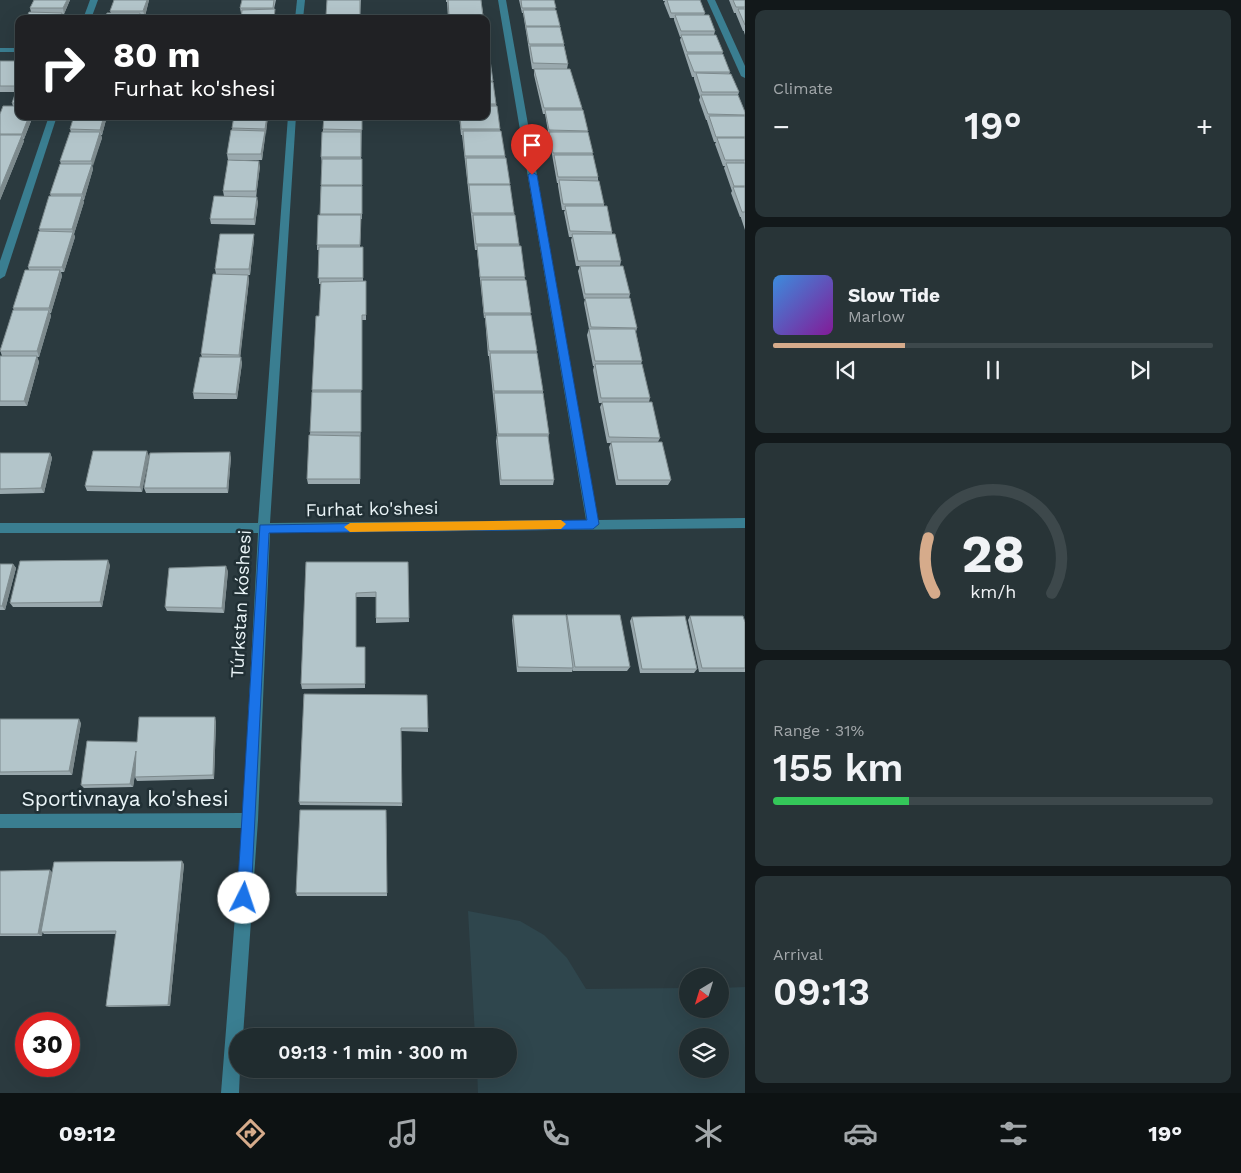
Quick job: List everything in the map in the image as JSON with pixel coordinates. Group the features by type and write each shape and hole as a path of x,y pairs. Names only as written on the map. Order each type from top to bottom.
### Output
{"street":[{"path":"88,15 94,0"},
{"path":"299,15 301,0"},
{"path":"502,0 593,524"},
{"path":"711,0 745,76"},
{"path":"0,50 15,50"},
{"path":"0,276 52,120"},
{"name":"Túrkstan kóshesi","path":"230,1093 250,820 264,528 292,120"},
{"name":"Furhat ko'shesi","path":"0,528 264,528 745,523"},
{"name":"Sportivnaya ko'shesi","path":"0,822 250,820"}],"shaded area":[{"path":"468,911 520,921 544,935 567,958 586,989 679,988 679,1018 729,1018 729,988 745,987 745,1093 478,1093 477,1078 517,1078 517,1028 475,1028"}],"building":[{"path":"34,0 67,0 63,8 30,8"},
{"path":"114,0 147,0 143,11 110,11"},
{"path":"242,0 274,0 273,8 240,8"},
{"path":"327,0 360,0 360,15 326,15"},
{"path":"448,0 481,0 483,15 449,15"},
{"path":"521,0 554,0 556,8 522,8"},
{"path":"667,0 700,0 705,13 671,13"},
{"path":"733,0 745,0 745,7 736,7"},
{"path":"275,9 274,15 241,15 242,10"},
{"path":"738,9 745,9 745,25"},
{"path":"523,10 556,10 560,26 526,26"},
{"path":"29,12 62,13 61,15 28,15"},
{"path":"107,13 140,13 140,15 106,15"},
{"path":"675,15 709,15 715,31 681,31"},
{"path":"526,27 560,27 564,44 529,44"},
{"path":"681,35 716,35 723,52 687,52"},
{"path":"530,46 564,46 568,64 533,63"},
{"path":"687,54 723,54 730,72 694,72"},
{"path":"490,60 493,81 490,81"},
{"path":"0,61 15,61 15,86 0,86"},
{"path":"534,69 570,69 582,108 544,108"},
{"path":"696,73 731,74 739,92 702,92"},
{"path":"490,82 493,82 496,104 490,104"},
{"path":"701,95 738,95 745,115 708,114"},
{"path":"3,106 15,106 15,120 27,120 22,134 0,134 0,114"},
{"path":"490,106 497,106 500,129 461,129 460,120 490,120"},
{"path":"545,110 583,110 588,131 549,130"},
{"path":"709,116 745,116 745,137 716,137"},
{"path":"73,120 103,120 100,130 70,129"},
{"path":"233,120 266,120 265,129 232,128"},
{"path":"324,120 362,120 362,130 323,129"},
{"path":"231,130 265,131 261,154 227,154"},
{"path":"463,131 501,131 505,156 465,156"},
{"path":"70,132 100,132 91,161 60,161"},
{"path":"322,132 361,132 361,157 321,157"},
{"path":"549,132 588,132 593,153 553,153"},
{"path":"0,135 22,135 0,189"},
{"path":"717,138 745,138 745,160 725,160"},
{"path":"554,155 593,155 598,177 558,177"},
{"path":"466,158 506,158 510,184 468,184"},
{"path":"322,159 362,159 362,185 321,185"},
{"path":"228,160 259,161 256,191 223,191"},
{"path":"726,163 745,163 745,186 734,186"},
{"path":"60,164 92,164 82,194 50,194"},
{"path":"559,180 599,181 604,204 563,204"},
{"path":"469,185 510,185 514,213 472,213"},
{"path":"321,186 362,186 362,214 320,214"},
{"path":"733,187 745,187 745,212 742,212"},
{"path":"49,196 82,196 72,229 39,229"},
{"path":"214,196 257,197 254,219 210,219"},
{"path":"565,206 607,206 612,232 570,231"},
{"path":"318,215 361,215 360,245 317,245"},
{"path":"473,215 515,215 519,244 476,244"},
{"path":"39,231 73,232 62,267 28,267"},
{"path":"220,234 254,234 249,269 215,269"},
{"path":"572,234 615,234 621,261 578,261"},
{"path":"477,246 521,246 525,277 480,277"},
{"path":"319,247 363,247 363,278 318,278"},
{"path":"580,266 623,266 630,294 585,294"},
{"path":"25,270 60,270 49,308 13,308"},
{"path":"213,274 248,275 239,355 201,354"},
{"path":"481,280 526,280 531,313 484,313"},
{"path":"366,281 366,315 362,315 362,390 312,390 316,316 319,316 321,282"},
{"path":"585,298 630,298 637,328 591,327"},
{"path":"13,310 49,310 37,351 0,351"},
{"path":"485,315 531,315 537,351 489,351"},
{"path":"589,329 635,329 642,361 595,361"},
{"path":"490,353 537,353 543,391 494,391"},
{"path":"0,356 37,356 24,401 0,401"},
{"path":"200,357 241,357 236,394 193,393"},
{"path":"595,364 642,364 650,398 601,398"},
{"path":"312,392 361,392 361,432 310,432"},
{"path":"494,393 543,393 549,434 498,434"},
{"path":"602,402 652,402 660,438 609,437"},
{"path":"309,435 360,436 360,479 307,479"},
{"path":"497,436 548,436 554,480 501,480"},
{"path":"611,442 662,442 671,480 618,480"},
{"path":"93,451 147,451 140,487 85,486"},
{"path":"230,452 227,488 144,488 150,453"},
{"path":"0,453 50,453 41,488 0,489"},
{"path":"108,560 100,602 10,603 20,561"},
{"path":"306,562 408,562 409,618 376,618 376,592 356,593 356,647 365,647 365,684 301,684"},
{"path":"0,564 13,564 2,606 0,606"},
{"path":"226,566 222,608 165,607 169,568"},
{"path":"513,615 566,615 573,668 518,667"},
{"path":"567,615 620,615 630,667 575,667"},
{"path":"685,616 697,669 642,669 632,617"},
{"path":"690,616 743,616 745,622 745,668 702,668"},
{"path":"304,694 427,695 428,728 401,728 402,803 299,802"},
{"path":"139,717 215,717 213,775 135,777 136,751 130,784 81,785 87,741 137,742"},
{"path":"0,719 79,719 69,771 0,772"},
{"path":"300,810 386,810 387,893 296,893"},
{"path":"182,861 168,1005 106,1006 116,931 41,932 54,862"},
{"path":"50,870 38,934 0,934 0,871"}],"slow traffic":[{"path":"350,527 561,524"}],"route":[{"path":"244,898 250,820 264,528 593,524 532,175"}]}
